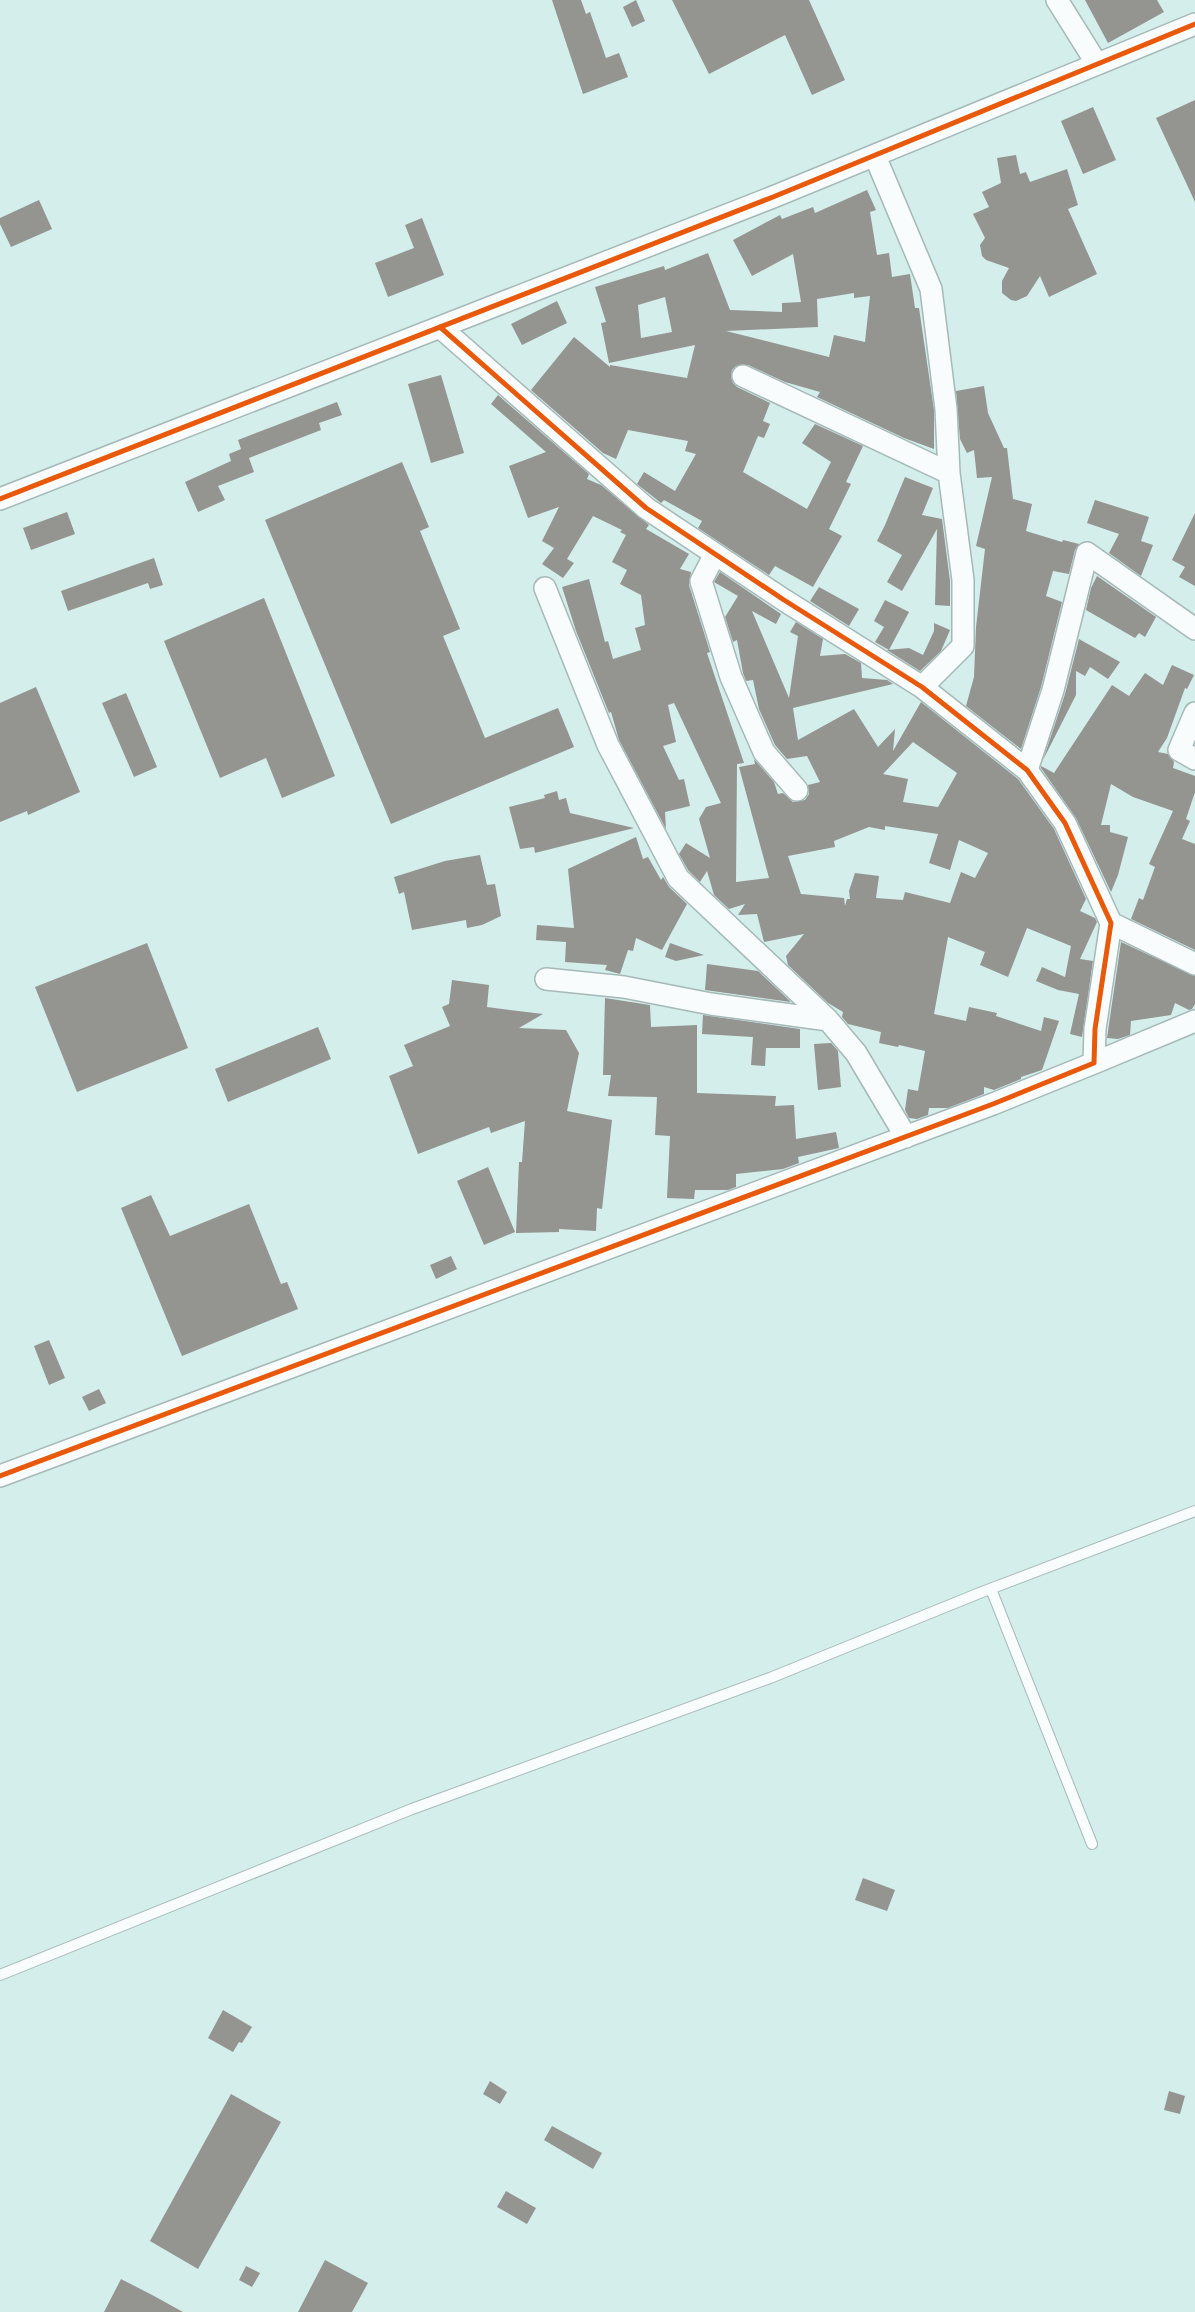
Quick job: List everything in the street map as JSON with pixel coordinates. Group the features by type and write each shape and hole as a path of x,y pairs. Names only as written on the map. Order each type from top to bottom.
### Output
{"street":[{"path":"1057,0 1097,64"},
{"path":"0,499 875,156 1195,24"},
{"path":"875,156 931,288 946,408 949,473 963,580 963,646 922,687"},
{"path":"440,327 646,508 922,687 1027,770 1065,824 1111,923 1095,1029 1094,1062"},
{"path":"743,376 949,473"},
{"path":"1027,770 1053,690 1087,552 1195,629"},
{"path":"715,554 701,581 731,676 764,752 797,790"},
{"path":"545,588 608,745 678,878 828,1020 856,1053 906,1137"},
{"path":"1195,713 1179,750 1195,759"},
{"path":"1111,923 1195,964"},
{"path":"546,979 624,987 711,1004 828,1020"},
{"path":"0,1476 993,1104 1195,1021"}],"lane":[{"path":"0,1975 412,1809 770,1678 991,1589 1195,1511"},
{"path":"991,1589 1092,1844"}],"building":[{"path":"552,0 581,0 586,14 590,12 606,58 619,53 628,77 583,94"},
{"path":"636,0 645,21 632,27 623,7"},
{"path":"672,0 809,0 845,80 812,95 785,35 709,74"},
{"path":"1085,0 1157,0 1164,12 1108,43"},
{"path":"1195,100 1195,202 1156,118"},
{"path":"1093,107 1116,160 1083,174 1061,121"},
{"path":"1016,155 1020,174 1026,172 1030,182 1067,169 1078,205 1068,209 1097,274 1049,297 1040,276 1027,296 1016,301 1011,300 1002,293 1002,281 1009,268 986,260 982,256 980,245 985,238 973,214 989,207 982,192 1001,183 997,158"},
{"path":"867,190 876,210 870,212 877,255 889,253 892,277 910,274 915,308 919,308 934,410 934,449 904,438 817,397 820,392 785,382 748,365 736,366 732,370 731,377 737,387 770,403 763,421 770,424 764,438 758,436 743,472 807,509 831,462 802,443 815,424 863,446 846,482 851,484 829,529 842,536 813,587 775,566 769,575 698,528 702,521 664,500 661,503 637,484 644,472 675,491 696,454 685,451 688,441 628,430 616,459 603,453 531,390 574,337 610,367 610,365 687,378 695,345 609,363 601,323 606,322 595,287 664,266 665,270 708,253 730,310 782,312 782,303 801,302 793,254 752,276 733,240 780,215 782,219 813,207 815,213","holes":["854,293 854,298 870,296 865,342 834,335 829,357 726,331 818,327 817,299","665,297 672,332 641,338 638,305"]},
{"path":"39,200 52,229 11,247 0,224 0,218"},
{"path":"422,218 444,275 388,297 375,263 414,248 405,225"},
{"path":"557,301 567,323 522,345 511,324"},
{"path":"441,375 464,453 431,463 408,384"},
{"path":"984,386 988,413 1004,448 1007,448 1013,499 1032,504 1026,531 1062,542 1063,540 1079,544 1075,550 1069,574 1053,571 1046,596 1062,602 1041,687 1021,749 966,706 974,677 976,627 985,549 976,546 992,477 977,478 974,450 967,453 960,439 956,391"},
{"path":"498,395 589,474 587,479 601,485 649,525 646,529 689,554 680,569 691,572 689,585 710,652 707,653 744,763 737,764 736,882 769,878 739,767 755,764 754,759 774,782 778,794 783,793 793,802 805,800 809,794 808,785 820,782 807,756 787,759 775,745 759,709 753,680 746,681 737,640 733,642 725,617 738,596 714,582 720,572 781,614 776,624 752,611 789,698 798,636 790,632 796,622 823,639 820,656 845,654 861,663 862,678 887,680 893,684 793,708 798,740 854,709 878,747 895,729 893,751 921,702 1018,779 1054,829 1086,899 1080,911 1095,918 1097,922 1080,959 1093,961 1082,1037 1070,1034 1079,994 1058,990 1036,981 1042,967 1065,977 1071,946 1027,928 1008,977 980,965 985,952 948,937 934,1014 966,1021 969,1007 997,1013 996,1016 1041,1031 1044,1017 1059,1021 1042,1070 1021,1077 1021,1079 994,1090 984,1087 984,1094 948,1108 929,1108 928,1115 917,1119 909,1118 905,1110 908,1089 918,1091 925,1051 879,1043 881,1032 848,1024 842,1017 843,1012 828,1003 788,965 786,956 804,934 764,942 757,914 738,915 745,904 729,909 714,895 707,871 700,882 688,870 679,854 686,843 710,858 699,819 706,807 721,803 674,703 668,705 676,742 663,746 679,780 684,779 690,806 665,812 666,829 619,740 611,712 609,713 576,631 562,587 589,579 605,642 608,641 613,659 641,650 635,628 645,625 641,595 620,584 627,570 612,562 626,535 620,532 622,530 593,516 567,559 574,563 563,578 542,564 554,548 542,541 559,507 528,518 509,466 546,452 491,404","holes":["913,742 957,773 938,807 903,802 908,779 883,774","885,826 938,834 929,863 950,870 959,840 988,853 975,878 961,872 950,903 905,892 903,900 876,898 879,876 855,873 849,891 850,899 847,899 845,906 844,898 801,894 788,856 835,847 834,841 869,827 885,830"]},
{"path":"337,402 342,415 319,423 321,430 249,458 254,472 218,486 225,500 198,512 185,482 231,461 229,454 241,449 238,440"},
{"path":"402,462 429,527 420,531 460,629 443,636 485,738 558,708 574,747 391,824 265,520"},
{"path":"905,477 933,488 922,515 942,519 950,581 950,606 935,605 937,529 902,591 887,582 902,555 877,541"},
{"path":"1095,500 1149,517 1141,541 1153,545 1141,576 1109,553 1119,534 1087,523"},
{"path":"67,512 75,534 31,550 23,528"},
{"path":"1195,513 1195,586 1179,577 1185,567 1172,560"},
{"path":"154,558 163,585 150,589 148,583 68,611 61,591"},
{"path":"1097,576 1156,617 1145,637 1139,633 1135,638 1086,610 1091,588"},
{"path":"819,587 859,609 849,626 810,601"},
{"path":"264,598 335,776 282,798 266,758 220,778 164,641"},
{"path":"885,600 909,612 889,650 875,642 884,627 874,621"},
{"path":"934,623 950,630 941,651 920,671 887,650 909,648 923,655 934,631"},
{"path":"1079,639 1120,662 1108,679 1090,667 1085,676 1076,671 1076,695 1043,760 1065,694"},
{"path":"1172,665 1194,675 1187,689 1185,688 1167,738 1158,752 1168,754 1174,762 1173,768 1195,776 1195,792 1186,819 1190,821 1182,839 1195,844 1195,950 1131,919 1139,898 1143,900 1155,867 1149,864 1173,811 1133,797 1111,784 1101,825 1110,825 1110,832 1128,837 1118,875 1111,892 1076,818 1041,768 1041,766 1054,773 1112,685 1129,696 1145,673 1163,685"},
{"path":"36,687 80,792 28,815 27,811 0,822 0,703"},
{"path":"126,693 157,767 134,777 102,703"},
{"path":"557,791 559,800 566,798 570,813 634,828 535,853 534,847 520,849 509,807 545,798 544,795"},
{"path":"636,837 643,859 648,857 661,880 663,877 669,887 687,904 662,950 636,938 633,951 628,950 620,974 605,970 607,965 565,962 566,942 536,940 537,925 574,928 568,869"},
{"path":"480,855 487,885 495,884 501,916 482,925 467,928 466,920 412,930 404,892 399,894 394,877 445,861"},
{"path":"1121,942 1195,976 1195,1004 1192,1009 1189,1010 1175,1003 1171,1015 1131,1021 1130,1035 1118,1039 1107,1038"},
{"path":"147,943 188,1048 77,1092 35,987"},
{"path":"670,943 704,955 676,961 665,957"},
{"path":"707,964 758,971 791,1002 705,990"},
{"path":"452,980 489,985 487,1007 543,1014 519,1028 566,1030 579,1053 567,1111 612,1120 602,1209 597,1208 596,1231 559,1229 559,1232 516,1233 519,1162 522,1162 525,1121 491,1133 489,1127 418,1154 389,1076 413,1066 404,1045 450,1026 442,1007 449,1004"},
{"path":"605,998 650,1005 651,1027 697,1025 697,1093 776,1096 775,1106 794,1105 796,1139 836,1132 839,1148 798,1157 799,1163 783,1169 736,1174 736,1187 728,1190 695,1190 694,1199 667,1198 670,1136 655,1135 657,1097 608,1096 611,1075 603,1075"},
{"path":"703,1015 800,1029 800,1048 766,1048 765,1066 751,1065 753,1037 702,1034"},
{"path":"318,1027 331,1059 228,1102 215,1069"},
{"path":"831,1043 838,1051 841,1087 818,1090 814,1044"},
{"path":"488,1167 515,1232 484,1245 457,1181"},
{"path":"151,1195 170,1236 249,1204 281,1284 287,1282 298,1309 182,1356 121,1208"},
{"path":"451,1256 457,1269 436,1279 430,1265"},
{"path":"49,1340 65,1378 49,1385 34,1346"},
{"path":"99,1389 106,1403 89,1411 82,1397"},
{"path":"863,1878 895,1890 887,1911 855,1900"},
{"path":"223,2010 252,2027 242,2043 239,2042 233,2052 208,2038"},
{"path":"490,2081 507,2092 500,2104 483,2094"},
{"path":"1169,2091 1185,2096 1180,2114 1164,2110"},
{"path":"231,2094 281,2122 198,2269 150,2241"},
{"path":"552,2126 602,2153 593,2169 544,2140"},
{"path":"506,2191 536,2208 527,2224 497,2207"},
{"path":"325,2260 368,2283 352,2312 298,2312"},
{"path":"246,2266 260,2273 252,2287 239,2280"},
{"path":"121,2279 154,2296 183,2312 104,2312"}],"cycle path":[{"path":"0,499 773,197 1195,24"},
{"path":"0,1476 993,1104 1094,1063 1095,1029 1111,923 1065,823 1027,770 922,687 784,600 646,508 440,327"}]}
